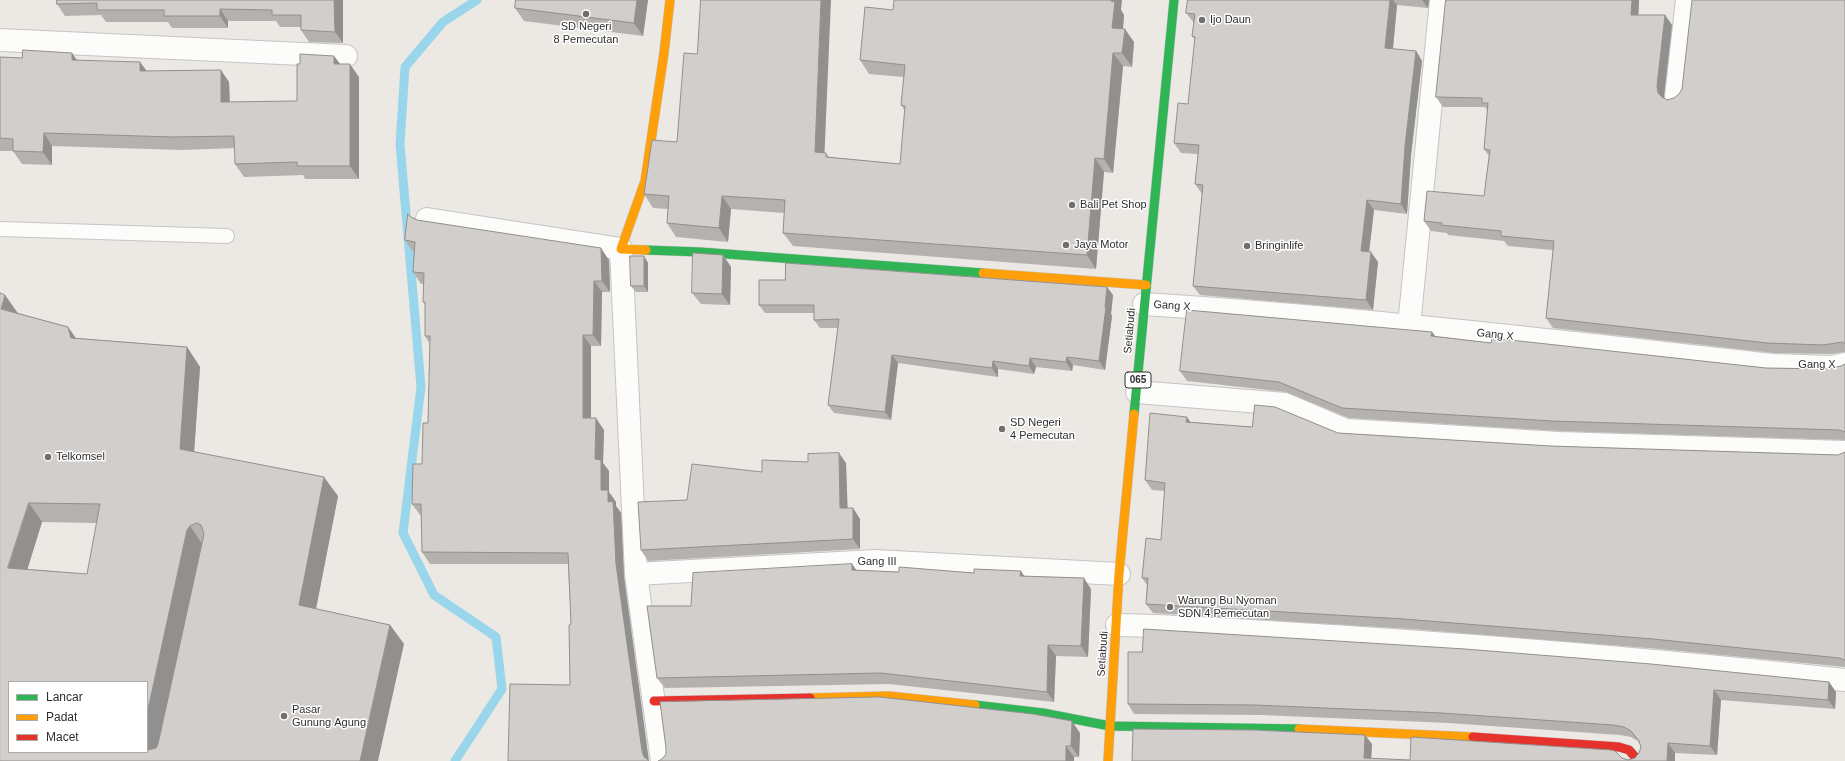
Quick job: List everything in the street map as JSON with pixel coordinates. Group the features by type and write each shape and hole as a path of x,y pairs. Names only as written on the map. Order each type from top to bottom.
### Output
{"street":[{"path":"662,761 636,574 621,249 645,181 664,53 670,0"},
{"name":"Setiabudi","path":"1108,761 1119,574 1174,0"},
{"path":"1409,326 1441,0"},
{"path":"1676,97 1687,0"},
{"path":"0,40 346,56"},
{"path":"427,219 621,249 700,252 1145,294"},
{"name":"Gang X","path":"1145,294 1226,309 1409,326 1773,365 1831,367 1845,364"},
{"path":"1137,392 1284,404 1346,430 1558,443 1845,452"},
{"name":"Gang III","path":"636,574 875,561 1119,574"},
{"path":"1117,625 1186,626 1429,642 1774,672 1845,680"},
{"path":"654,701 889,696 1043,713 1110,726 1261,727 1448,735 1619,747 1627,748 1632,751 1635,757"}],"lane":[{"path":"0,229 228,236"}],"building":[{"path":"57,0 334,0 335,32 301,30 301,15 272,15 272,10 220,9 220,16 164,16 164,10 97,10 97,3 57,4"},
{"path":"516,0 637,0 634,23 515,8"},
{"path":"701,0 821,0 815,152 826,153 826,157 900,164 905,106 901,105 905,65 860,60 865,7 893,10 894,0 1111,0 1115,2 1112,28 1125,29 1122,53 1113,53 1104,159 1095,158 1087,255 783,233 785,200 722,196 719,228 667,223 669,196 644,194 652,140 677,142 684,53 697,54"},
{"path":"1188,0 1390,0 1385,48 1416,51 1405,146 1401,204 1367,200 1361,251 1371,252 1366,300 1193,286 1203,185 1195,184 1199,145 1174,143 1178,103 1188,104 1195,37 1192,36 1195,14 1186,13"},
{"path":"1446,0 1632,0 1631,15 1665,15 1657,86 1658,93 1667,100 1674,98 1682,89 1692,0 1845,0 1845,344 1842,342 1823,345 1767,343 1546,318 1554,241 1501,236 1501,231 1441,225 1442,223 1424,221 1427,191 1484,196 1490,150 1484,149 1488,103 1482,103 1482,98 1436,97"},
{"path":"23,50 72,53 72,60 140,62 140,71 221,70 221,102 297,101 297,64 300,64 300,54 334,56 334,64 350,64 350,166 297,166 297,162 235,164 234,136 173,137 44,133 43,152 13,151 13,139 0,138 0,57 22,58"},
{"path":"408,214 417,220 601,248 602,281 594,281 593,335 583,335 583,418 596,418 595,459 601,460 601,490 608,490 608,502 613,501 616,564 642,751 644,757 649,761 508,761 510,684 570,685 569,625 571,624 568,553 422,552 421,504 412,504 413,464 422,464 423,423 428,423 430,336 425,336 425,302 423,302 424,273 413,272 415,242 405,240"},
{"path":"693,253 723,255 722,294 692,293"},
{"path":"630,256 644,256 644,286 631,286"},
{"path":"786,263 1107,287 1099,361 1067,357 1066,362 1030,358 1029,366 993,361 992,368 892,355 885,412 828,405 839,319 814,320 814,305 759,305 759,280 785,280"},
{"path":"0,293 5,295 1,309 68,327 71,338 187,347 180,449 324,477 299,605 390,625 360,761 0,761","holes":["29,503 100,504 87,574 8,568","197,523 201,525 204,534 156,748 148,750 148,753 8,753 8,681 148,681 148,709 187,530 190,526"]},
{"path":"1187,310 1432,332 1431,336 1491,343 1492,338 1766,368 1827,369 1845,364 1845,432 1839,430 1552,421 1342,408 1279,382 1180,371"},
{"path":"1255,405 1275,407 1338,433 1550,446 1838,455 1845,452 1845,660 1839,658 1653,639 1404,619 1146,604 1148,578 1142,578 1146,538 1161,540 1165,483 1145,480 1150,413 1187,417 1186,422 1252,427"},
{"path":"839,453 840,508 853,508 853,539 641,550 638,502 687,500 692,464 762,472 762,460 808,462 808,454"},
{"path":"852,564 852,570 899,572 899,567 974,573 974,569 1021,571 1020,576 1084,578 1081,646 1048,645 1047,692 881,673 657,678 647,606 691,606 693,573"},
{"path":"1144,629 1465,649 1651,664 1829,682 1828,700 1714,690 1710,746 1668,743 1667,761 1132,761 1133,729 1254,730 1365,735 1364,758 1410,760 1411,737 1611,750 1615,751 1622,758 1628,760 1635,758 1641,747 1639,741 1631,731 1624,727 1613,725 1442,713 1255,705 1128,704 1128,652 1142,652"},
{"path":"880,697 1033,714 1072,721 1071,746 1066,746 1066,761 658,761 666,754 660,702"}],"waterway":[{"path":"455,761 502,689 496,637 434,595 403,533 421,387 400,144 405,67 443,22 477,0"}],"traffic: fast":[{"path":"1134,414 1174,0"},
{"path":"646,250 700,252 983,273"},
{"path":"975,705 1043,713 1110,726 1299,729"}],"traffic: slow":[{"path":"646,250 621,249 645,181 664,53 670,0"},
{"path":"983,273 1146,285"},
{"path":"1108,761 1119,574 1134,414"},
{"path":"810,698 889,696 975,705"},
{"path":"1299,729 1473,737"}],"traffic: jam":[{"path":"654,701 810,698"},
{"path":"1473,737 1619,747 1629,750 1635,757"}],"place":[{"name":"SD Negeri 8 Pemecutan","path":"586,14"},
{"name":"Ijo Daun","path":"1202,20"},
{"name":"Bali Pet Shop","path":"1072,205"},
{"name":"Jaya Motor","path":"1066,245"},
{"name":"Bringinlife","path":"1247,246"},
{"name":"SD Negeri 4 Pemecutan","path":"1002,429"},
{"name":"Telkomsel","path":"48,457"},
{"name":"Warung Bu Nyoman SDN 4 Pemecutan","path":"1170,607"},
{"name":"Pasar Gunung Agung","path":"284,716"}]}
